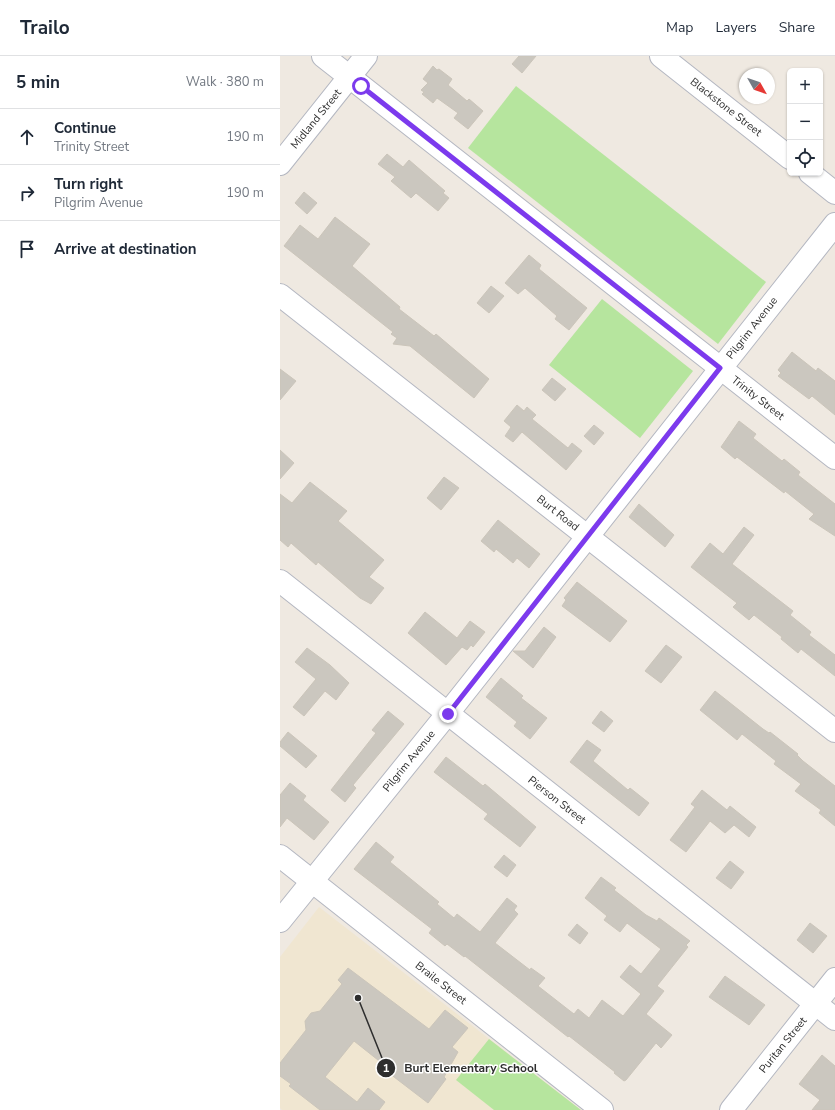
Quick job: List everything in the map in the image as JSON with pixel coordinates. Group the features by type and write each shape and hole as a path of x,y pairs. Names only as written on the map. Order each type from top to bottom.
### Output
{"street":[{"name":"Trinity Street","path":"323,56 835,458"},
{"name":"Midland Street","path":"280,164 366,56"},
{"name":"Blackstone Street","path":"661,56 787,156"},
{"path":"814,176 835,193"},
{"name":"Pilgrim Avenue","path":"280,921 448,714 587,536 835,224"},
{"name":"Burt Road","path":"280,295 835,732"},
{"name":"Pierson Street","path":"280,581 835,1019"},
{"name":"Braile Street","path":"280,856 602,1110"},
{"name":"Puritan Street","path":"731,1110 835,980"}],"shaded area":[{"path":"319,907 581,1110 282,1110 280,1108 280,957"}],"green space":[{"path":"516,86 766,282 718,344 468,148"},
{"path":"602,299 693,371 640,438 549,365"},
{"path":"489,1039 581,1110 494,1110 456,1080"}],"building":[{"path":"519,56 536,56 522,73 512,64"},
{"path":"433,66 452,79 448,85 467,101 469,99 483,111 468,129 454,118 458,113 437,98 433,103 422,94 424,92 421,90 428,83 423,79"},
{"path":"387,154 403,167 409,160 445,191 443,193 449,198 438,211 416,193 411,198 391,181 395,177 378,164"},
{"path":"304,192 317,203 307,214 295,203"},
{"path":"335,217 370,244 352,266 400,307 399,309 434,336 436,334 489,379 474,398 410,346 393,344 397,338 391,334 393,332 284,246 300,225 318,239"},
{"path":"529,255 541,265 539,269 587,308 569,330 555,319 557,316 525,288 518,294 505,283"},
{"path":"491,286 504,296 489,313 477,303"},
{"path":"792,352 816,371 818,368 835,381 835,415 812,396 809,399 778,376 781,373 778,370"},
{"path":"280,369 296,381 280,400"},
{"path":"552,378 566,389 555,401 542,390"},
{"path":"517,405 524,411 527,407 536,415 532,419 568,448 572,443 582,451 566,470 522,432 513,442 505,436 511,427 504,421"},
{"path":"739,421 756,434 753,438 782,461 784,459 800,472 798,475 835,504 835,536 809,519 814,514 785,491 784,493 737,457 735,459 721,447"},
{"path":"594,425 604,433 594,445 584,436"},
{"path":"280,450 294,463 280,479"},
{"path":"444,477 459,488 441,510 427,498"},
{"path":"310,482 347,511 338,521 384,560 369,577 384,588 371,604 360,598 318,562 316,565 291,543 288,547 280,540 280,494 292,503"},
{"path":"639,504 674,535 665,547 629,517"},
{"path":"498,520 540,554 529,568 517,558 513,563 496,549 494,552 481,541"},
{"path":"744,527 754,535 732,564 793,611 790,615 811,632 809,635 835,655 835,676 801,649 798,653 781,639 782,637 754,615 749,620 733,607 737,603 691,567 710,543 723,554"},
{"path":"577,582 627,621 610,642 562,606 566,600 564,598"},
{"path":"425,612 457,638 470,621 485,632 473,647 471,645 467,650 462,647 446,665 408,633"},
{"path":"544,627 556,637 533,668 513,651 525,651"},
{"path":"666,645 682,657 661,683 645,671"},
{"path":"307,648 330,665 349,683 336,700 325,691 304,716 293,707 316,679 295,662"},
{"path":"501,678 523,696 521,698 547,718 530,739 514,726 517,722 486,697"},
{"path":"715,691 763,729 769,733 770,732 798,754 797,755 803,761 835,786 835,826 819,813 821,810 795,791 801,784 774,764 776,761 742,734 737,740 700,710"},
{"path":"388,711 404,724 353,785 356,788 345,802 331,790 376,733 372,730"},
{"path":"601,711 613,721 604,732 592,723"},
{"path":"288,732 317,756 306,768 280,746 280,742"},
{"path":"587,740 601,750 593,761 628,790 630,788 649,803 639,816 570,762"},
{"path":"446,757 483,786 485,784 536,827 520,847 484,819 488,814 434,772"},
{"path":"290,783 306,796 303,800 329,822 314,840 287,818 280,827 280,795"},
{"path":"702,790 727,810 730,806 756,827 749,837 734,825 725,833 710,821 686,852 670,840 695,807 691,804"},
{"path":"376,842 394,857 390,862 439,902 437,904 454,918 457,914 480,932 507,898 517,906 514,910 518,914 495,943 530,970 531,968 545,978 538,986 574,1014 578,1009 589,1018 602,1000 623,1016 641,994 620,977 630,965 641,974 661,949 627,923 620,932 604,920 607,916 585,898 601,877 616,888 614,890 646,915 657,921 659,918 690,941 686,945 688,947 657,986 664,991 646,1014 672,1035 661,1048 656,1043 624,1081 614,1073 615,1072 465,956 464,957 447,944 445,946 429,933 432,929 354,869"},
{"path":"504,855 516,865 507,877 494,867"},
{"path":"730,861 744,872 731,889 716,878"},
{"path":"810,923 827,936 813,953 797,940"},
{"path":"577,924 588,933 580,944 568,935"},
{"path":"348,968 429,1029 445,1010 468,1028 452,1047 458,1052 444,1077 446,1079 428,1103 381,1067 383,1064 354,1041 325,1077 357,1102 368,1088 385,1102 379,1110 320,1110 289,1086 291,1084 280,1076 280,1063 306,1030 305,1021 311,1013 320,1011 342,984 338,980"},
{"path":"725,976 765,1005 749,1025 709,997"},
{"path":"822,1055 835,1066 835,1110 812,1110 820,1100 799,1084"}],"place":[{"name":"Burt Elementary School","path":"358,998"}],"route":[{"path":"361,86 720,368 448,714"}]}
